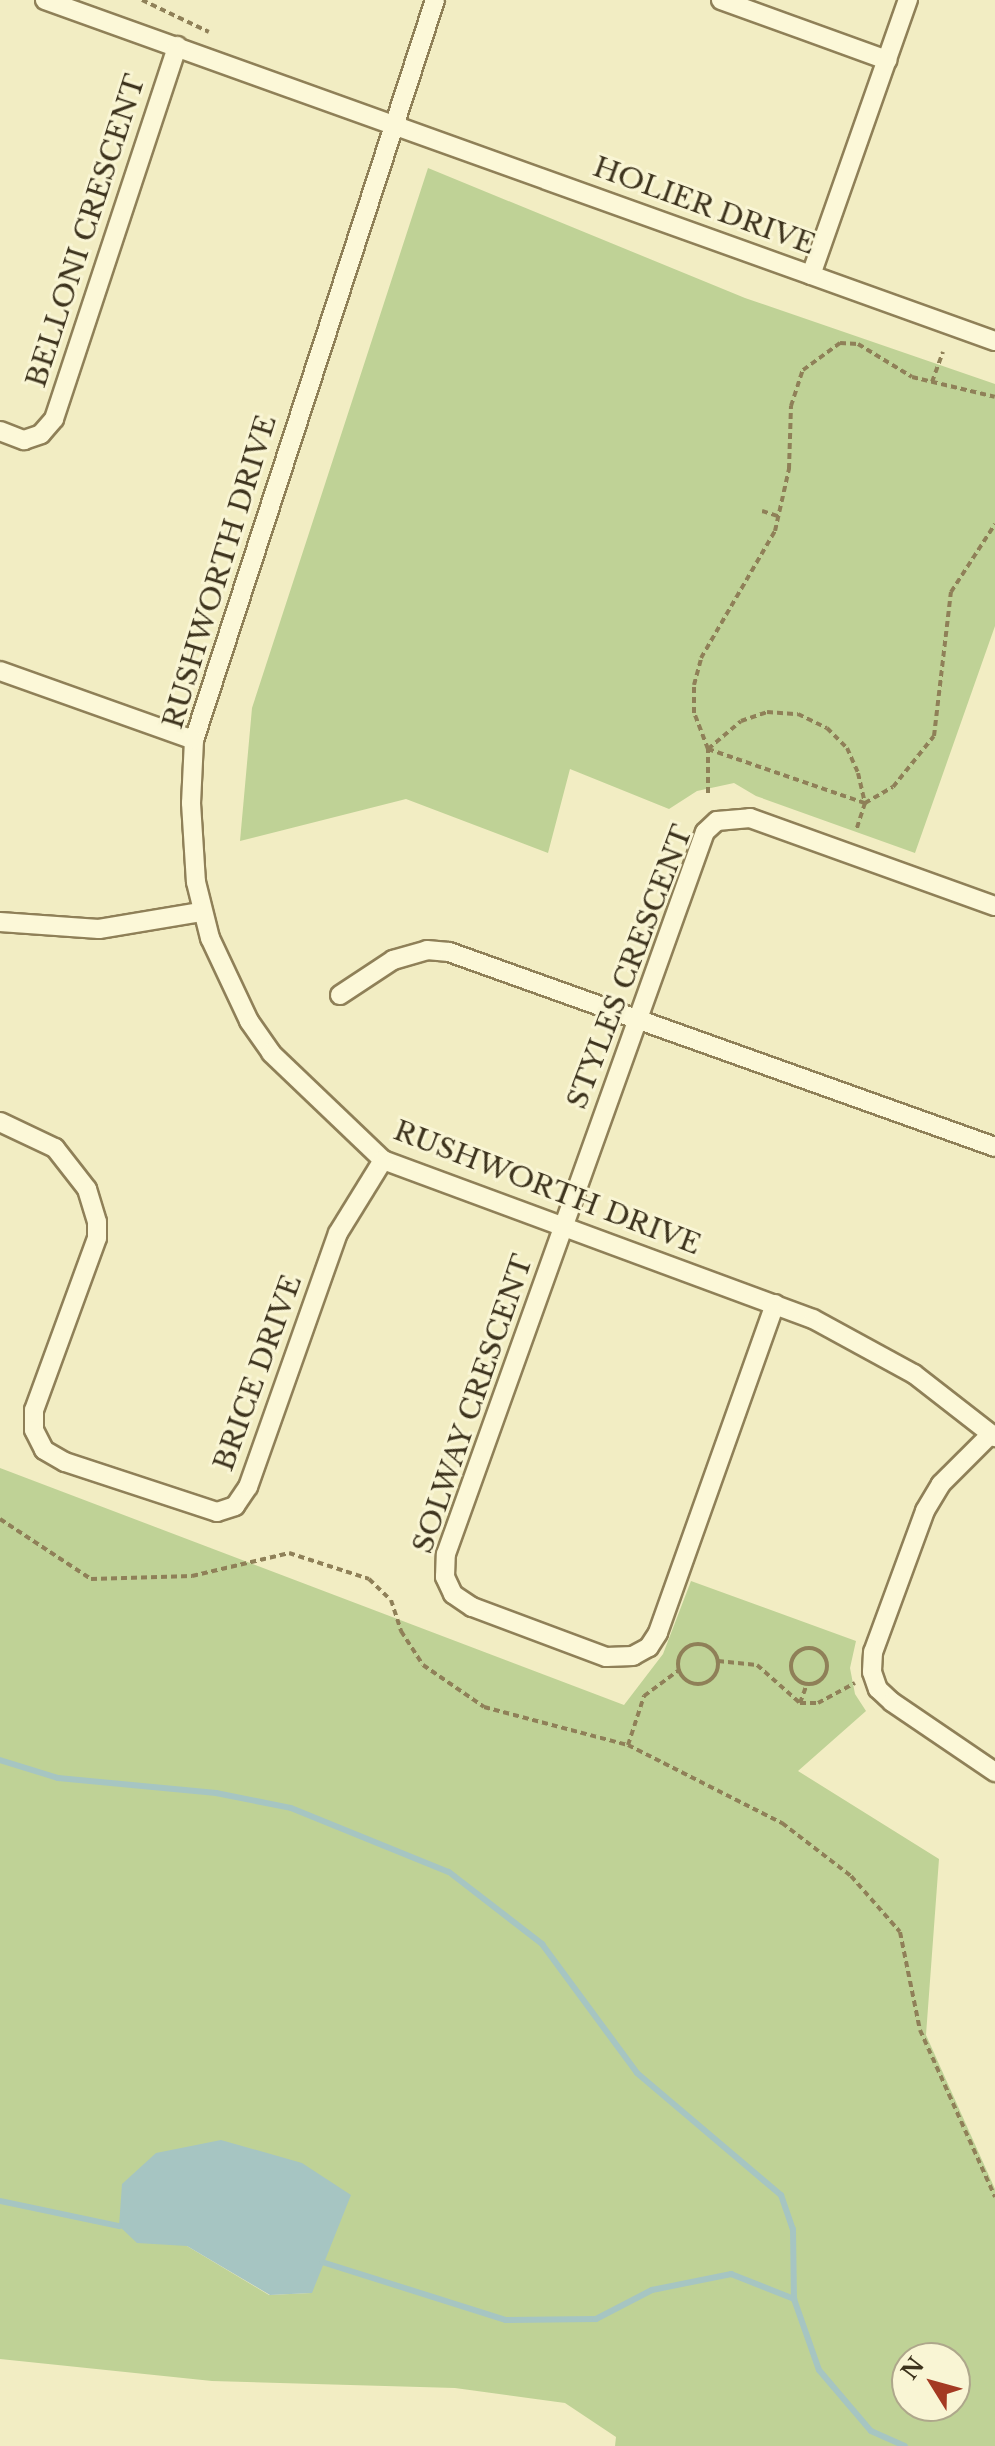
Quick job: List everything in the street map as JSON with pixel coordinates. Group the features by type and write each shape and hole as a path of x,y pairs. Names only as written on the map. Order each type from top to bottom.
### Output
{"street":[{"name":"HOLIER DRIVE","path":"45,0 995,341"},
{"name":"RUSHWORTH DRIVE","path":"435,0 194,740 191,803 201,912 228,979 271,1053 383,1160 563,1229 775,1304 888,1358 993,1435"},
{"path":"721,0 887,60"},
{"path":"811,275 908,0"},
{"name":"BELLONI CRESCENT","path":"0,431 24,440 41,434 54,419 177,46"},
{"path":"0,671 194,740"},
{"name":"STYLES CRESCENT","path":"563,1229 701,841 717,821 750,818 995,906"},
{"path":"0,922 99,929 201,912"},
{"path":"340,995 393,960 427,950 449,952 995,1147"},
{"name":"BRICE DRIVE","path":"0,1122 55,1148 87,1189 97,1222 97,1238 34,1410 34,1430 44,1450 65,1462 217,1512 235,1506 248,1487 338,1233 383,1160"},
{"name":"SOLWAY CRESCENT","path":"563,1229 446,1554 445,1577 453,1594 472,1607 606,1657 633,1656 658,1633 775,1304"},
{"path":"993,1435 941,1484 925,1511 873,1652 872,1672 878,1689 892,1702 995,1772"}],"path":[{"path":"142,0 209,32"},
{"path":"708,793 708,749 694,713 701,658 763,559 780,517 789,469 791,406 803,370 816,357 840,343 858,344 912,377 995,397"},
{"path":"932,382 943,352"},
{"path":"762,511 780,517"},
{"path":"708,749 865,803 893,787 934,736 951,592 995,524"},
{"path":"708,749 741,721 767,712 798,714 827,728 847,748 865,803 856,830"},
{"path":"0,1519 91,1579 192,1576 289,1553 369,1579 391,1600 401,1631 423,1665 484,1707 628,1745 782,1823 851,1876 900,1932 920,2030 995,2197"},
{"path":"696,1644 708,1646 718,1661 712,1679 700,1684 687,1681 679,1670 681,1654 696,1644"},
{"path":"809,1649 827,1658 827,1670 820,1680 807,1684 791,1673 793,1660 809,1649"},
{"path":"718,1661 757,1665 800,1703 818,1703 855,1683"},
{"path":"628,1745 644,1696 679,1670"},
{"path":"800,1703 807,1684"}],"green space":[{"path":"428,168 745,298 995,384 995,626 915,853 756,796 734,783 697,791 669,809 570,769 548,853 406,799 240,841 252,708"},
{"path":"0,1468 624,1705 663,1654 691,1581 856,1641 850,1668 855,1694 866,1711 798,1771 939,1859 926,2035 995,2189 995,2446 615,2446 616,2437 565,2403 455,2388 212,2381 0,2359","holes":["187,2246 322,2262 311,2293 269,2295"]}],"water":[{"path":"221,2140 302,2163 351,2195 312,2293 270,2295 187,2246 137,2243 119,2226 122,2184 156,2153"}],"waterway":[{"path":"0,1760 58,1778 216,1793 291,1808 449,1872 542,1944 637,2073 781,2195 793,2229 794,2299 819,2370 871,2431 905,2446"},
{"path":"0,2201 119,2226"},
{"path":"322,2262 506,2320 596,2319 652,2290 731,2274 794,2299"}]}
